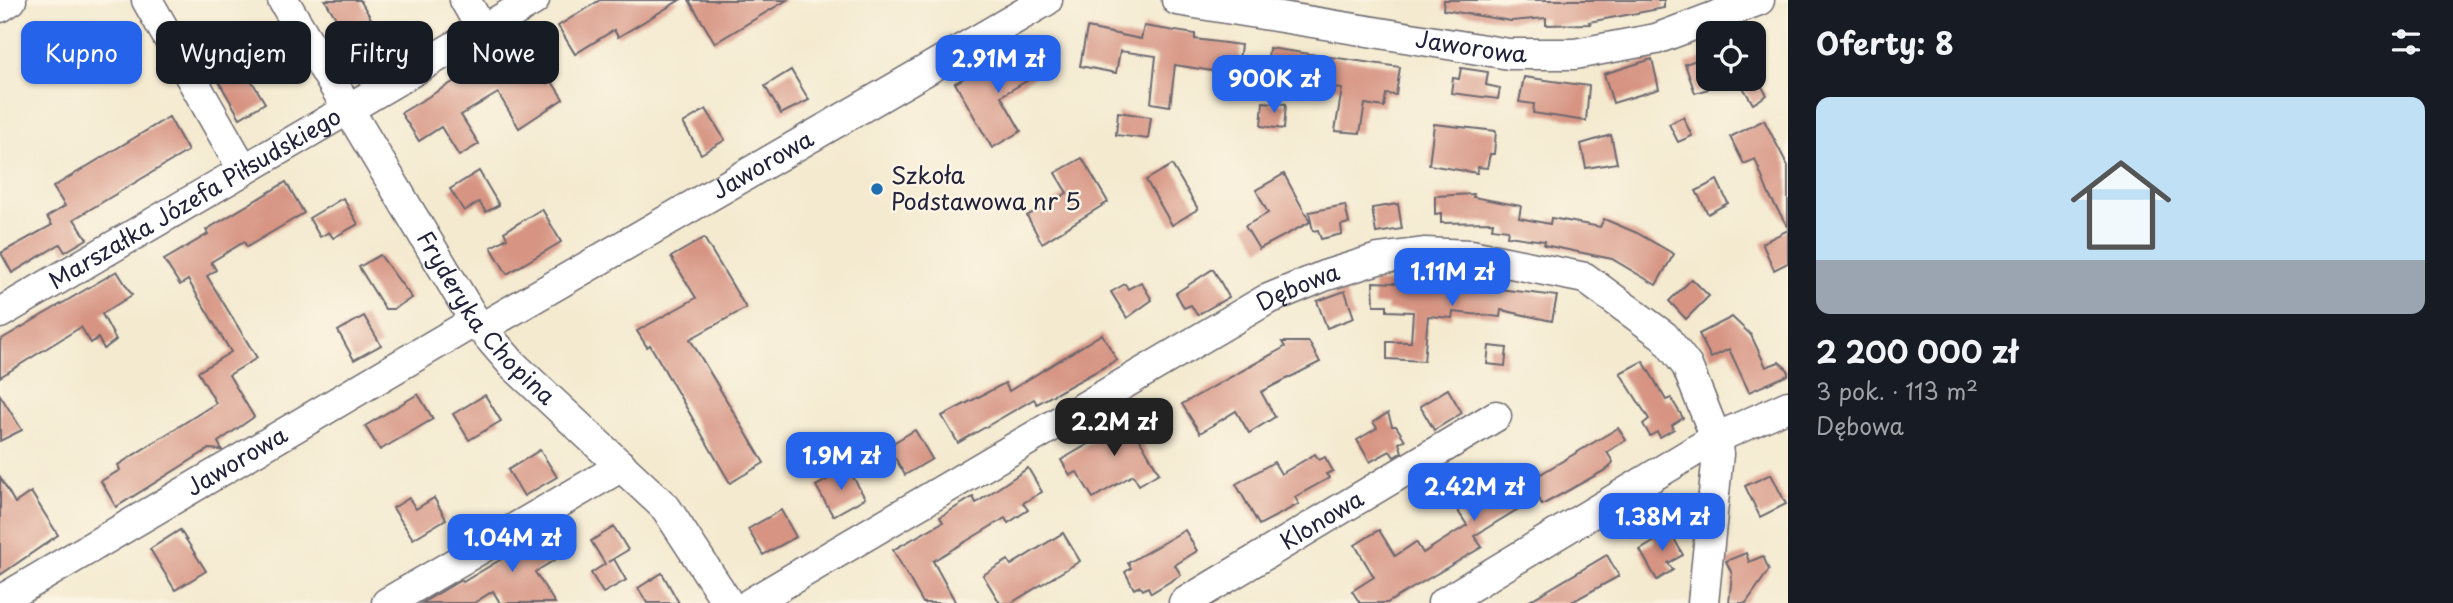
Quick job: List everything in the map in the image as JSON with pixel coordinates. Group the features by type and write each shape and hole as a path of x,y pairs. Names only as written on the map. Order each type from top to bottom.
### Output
{"street":[{"path":"0,7 11,0"},
{"path":"147,0 243,169"},
{"name":"Fryderyka Chopina","path":"283,0 478,325 512,364 666,508 728,603"},
{"path":"464,0 477,21"},
{"name":"Marszałka Józefa Piłsudskiego","path":"499,21 534,0"},
{"name":"Jaworowa","path":"0,601 1047,0"},
{"name":"Jaworowa","path":"1177,0 1508,54 1575,54 1656,39 1759,0"},
{"name":"Marszałka Józefa Piłsudskiego","path":"0,313 447,51"},
{"name":"Dębowa","path":"751,603 1266,300 1324,276 1378,259 1424,253 1471,255 1585,278 1664,335 1687,366 1716,439 1718,454 1703,603"},
{"path":"1443,603 1716,439 1788,405"},
{"name":"Klonowa","path":"1184,603 1496,416"},
{"path":"387,603 622,466"}],"building":[{"path":"325,0 360,0 372,21 338,21"},
{"path":"600,0 680,0 618,37 614,30 575,54 559,25"},
{"path":"689,0 787,0 715,43"},
{"path":"1444,0 1664,0 1664,8 1589,22 1590,24 1546,25 1546,18 1511,21 1443,10"},
{"path":"1144,26 1195,34 1195,39 1241,45 1237,75 1175,65 1170,106 1151,103 1156,56 1120,51 1116,73 1080,66 1087,28 1141,39"},
{"path":"1034,48 1047,69 1001,96 1021,131 992,148 955,83 984,67 988,75"},
{"path":"1269,48 1400,67 1396,95 1386,94 1384,107 1365,104 1360,133 1335,131 1342,89 1302,83 1303,77 1267,71"},
{"path":"1652,59 1659,89 1613,103 1604,74"},
{"path":"1696,60 1696,91 1702,91 1695,93 1685,64"},
{"path":"1461,68 1488,72 1486,85 1500,88 1498,99 1451,93 1453,78 1459,79"},
{"path":"791,70 809,100 781,114 765,86"},
{"path":"1524,77 1589,86 1586,121 1533,113 1534,104 1519,102"},
{"path":"220,84 253,84 265,103 240,118"},
{"path":"450,84 554,84 563,99 519,128 498,93 461,115 479,144 459,156 441,127 419,141 401,113"},
{"path":"1745,91 1764,91 1767,95 1753,104"},
{"path":"1263,102 1286,104 1284,129 1261,126"},
{"path":"706,109 725,140 701,154 683,123"},
{"path":"1118,112 1151,117 1148,139 1116,135"},
{"path":"169,117 188,151 74,219 87,239 65,252 60,244 12,273 1,253 52,225 47,217 65,206 53,187"},
{"path":"1683,117 1692,136 1678,142 1669,124"},
{"path":"1764,120 1788,166 1788,227 1769,195 1755,159 1744,164 1730,137"},
{"path":"1434,124 1496,131 1494,154 1490,154 1487,168 1478,167 1477,173 1429,165"},
{"path":"1611,135 1617,163 1586,168 1581,144"},
{"path":"1082,158 1108,202 1042,243 1027,216 1067,193 1055,173"},
{"path":"1172,165 1198,209 1172,225 1146,180"},
{"path":"479,171 499,205 486,212 479,202 464,211 450,189"},
{"path":"1284,174 1310,222 1259,249 1245,226 1268,213 1256,190"},
{"path":"1717,180 1728,203 1708,214 1696,191"},
{"path":"286,182 304,213 247,247 244,242 211,262 216,270 207,276 257,358 229,375 254,417 218,442 222,450 209,449 116,507 101,481 120,470 118,465 216,403 198,372 231,352 188,280 180,285 164,260 208,234 206,230"},
{"path":"1474,194 1473,197 1521,206 1519,218 1550,224 1551,218 1600,227 1604,219 1637,233 1674,254 1656,285 1612,259 1544,245 1545,241 1507,236 1508,230 1492,228 1493,222 1441,223 1441,213 1435,214 1435,196"},
{"path":"343,198 358,224 333,238 329,232 320,237 309,218"},
{"path":"1398,204 1402,229 1376,233 1372,208"},
{"path":"1345,205 1349,223 1341,225 1342,234 1321,239 1318,230 1313,231 1309,212"},
{"path":"542,209 561,242 507,274 491,247 507,238 504,232"},
{"path":"1788,230 1788,263 1774,270 1762,243"},
{"path":"704,238 746,308 690,339 764,463 730,483 650,345 647,347 637,331 696,298 671,257"},
{"path":"380,255 412,298 393,309 385,309 359,267"},
{"path":"1213,269 1229,297 1197,315 1191,305 1184,308 1176,293"},
{"path":"117,271 132,295 102,314 116,340 104,349 98,338 91,343 81,327 0,377 0,340"},
{"path":"1692,279 1709,296 1686,319 1669,301"},
{"path":"1141,282 1152,300 1127,318 1111,292 1125,284 1128,289"},
{"path":"1373,282 1440,285 1441,282 1557,296 1552,321 1501,310 1500,317 1453,312 1452,318 1428,316 1424,361 1387,359 1387,342 1411,342 1413,312 1387,311 1387,305 1374,305"},
{"path":"1345,291 1354,318 1327,328 1317,301"},
{"path":"364,316 381,345 354,360 338,331"},
{"path":"1732,317 1751,335 1766,367 1779,362 1788,370 1788,375 1749,392 1729,349 1711,358 1699,334"},
{"path":"1102,334 1117,360 1037,404 1034,399 958,443 942,416 1005,383 1009,391"},
{"path":"1282,342 1309,342 1320,362 1261,392 1275,417 1249,433 1236,411 1200,433 1182,404 1285,347"},
{"path":"1489,346 1507,348 1505,366 1487,364"},
{"path":"1643,361 1666,400 1671,398 1683,418 1672,425 1674,429 1660,437 1657,432 1650,436 1643,424 1649,419 1620,373"},
{"path":"1448,389 1462,413 1434,430 1420,406"},
{"path":"418,394 433,419 380,450 365,426"},
{"path":"0,395 22,430 0,441"},
{"path":"485,395 501,421 469,440 453,414"},
{"path":"1142,413 1152,431 1139,438 1159,473 1139,485 1133,475 1093,498 1077,472 1070,475 1061,460"},
{"path":"1388,413 1392,426 1396,426 1405,440 1399,443 1402,452 1394,457 1390,451 1370,462 1357,440 1377,428 1373,422"},
{"path":"1618,428 1626,440 1607,452 1613,462 1609,468 1542,505 1538,497 1474,536 1482,547 1387,603 1360,603 1352,591 1374,577 1355,545 1379,530 1395,556 1416,542 1423,553 1467,525 1450,499 1493,472 1507,494"},
{"path":"915,430 932,459 905,475 888,446"},
{"path":"540,450 557,477 524,496 508,470"},
{"path":"1315,454 1319,460 1325,457 1333,471 1326,474 1329,478 1295,497 1299,504 1259,525 1236,484 1274,462 1281,474"},
{"path":"848,468 865,498 833,516 816,486"},
{"path":"1028,468 1042,492 1023,503 1028,510 1008,523 1005,518 933,561 956,603 923,603 893,550 943,522 940,517 973,497 976,503"},
{"path":"1771,474 1786,504 1760,517 1745,486"},
{"path":"0,477 15,503 31,492 58,535 0,575"},
{"path":"409,498 416,509 434,498 446,519 413,539 393,508"},
{"path":"781,510 796,537 763,555 748,529"},
{"path":"560,524 574,548 535,572 555,603 500,603 493,591 474,603 422,603 461,580 463,582"},
{"path":"614,527 628,550 608,562 614,559 626,580 603,593 591,573 605,564 591,541"},
{"path":"1668,527 1683,555 1668,563 1673,570 1657,580 1640,550 1655,541 1652,536"},
{"path":"180,530 206,571 175,590 150,549"},
{"path":"1185,530 1197,551 1175,565 1181,575 1151,593 1148,587 1143,590 1140,586 1134,589 1125,572 1131,568 1128,563"},
{"path":"1063,533 1080,561 1011,603 1000,603 983,575 1008,560 1011,565"},
{"path":"1746,553 1749,562 1763,556 1769,570 1746,603 1729,603 1732,574 1726,561"},
{"path":"1607,555 1619,576 1570,603 1526,603"},
{"path":"662,573 679,603 647,603 638,588"}],"place":[{"name":"Szkoła Podstawowa nr 5","path":"877,189"}]}
